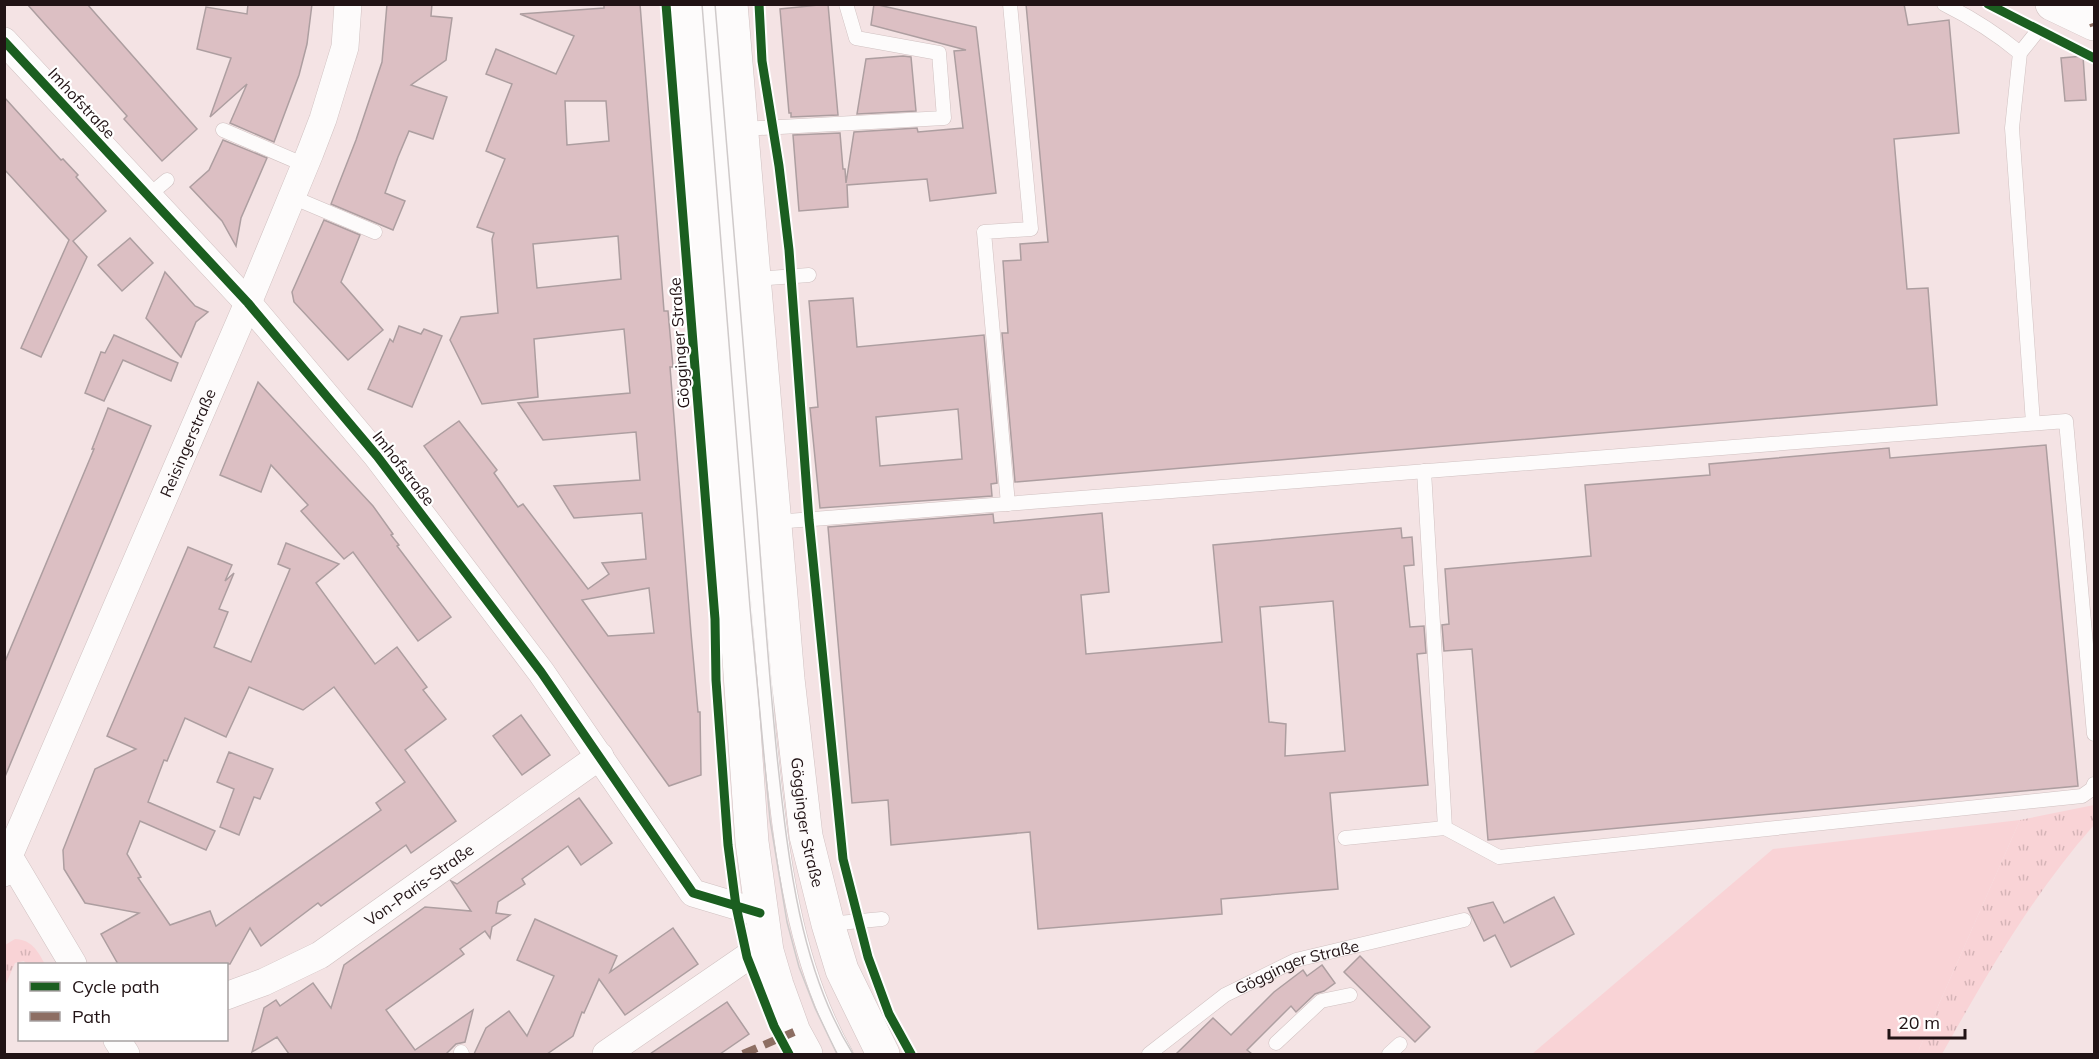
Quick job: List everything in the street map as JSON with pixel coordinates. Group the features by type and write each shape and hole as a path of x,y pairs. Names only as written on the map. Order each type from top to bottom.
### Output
{"main road":[{"name":"Gögginger Straße","path":"687,4 726,471 751,831 760,913 767,951 787,1014 806,1054"},
{"name":"Gögginger Straße","path":"731,4 788,679 806,836 842,970 883,1054"},
{"path":"2052,4 2094,23"}],"street":[{"name":"Reisingerstraße","path":"6,859 248,303 324,119 345,47 348,4"},
{"name":"Imhofstraße","path":"4,41 157,188 248,303 377,456 541,672 693,893 760,913"},
{"name":"Von-Paris-Straße","path":"228,995 264,982 320,955 600,756"},
{"path":"6,859 72,963"},
{"path":"606,1054 747,957 767,951"},
{"path":"118,1041 126,1054"}],"lane":[{"path":"709,4 767,711 778,819 795,920 806,964 822,1005 846,1054"},
{"path":"743,129 944,118 939,54 856,38 846,4"},
{"path":"1008,504 984,232 1031,229 1010,4"},
{"path":"1944,4 1997,34 2020,53"},
{"path":"2033,423 2012,128 2020,53 2036,33"},
{"path":"223,130 305,165"},
{"path":"292,197 375,232"},
{"path":"754,279 809,275"},
{"path":"775,522 2066,421 2094,734"},
{"path":"1424,471 1445,828"},
{"path":"1345,838 1445,828 1499,857 2082,796 2092,789 2094,784"},
{"path":"828,924 882,920"},
{"name":"Gögginger Straße","path":"1149,1054 1225,995 1296,960 1464,920"},
{"path":"1276,1043 1295,1031 1321,1001 1350,995"},
{"path":"1389,1054 1400,1044"}],"green space":[{"path":"2094,805 2094,825 2051,879 2012,935 1942,1054 1917,1054 2020,820"},
{"path":"2020,820 1917,1054 1532,1054 1773,849"},
{"path":"15,939 26,941 36,950 44,963 25,963 24,961 15,963 5,986 5,945"}],"building":[{"path":"27,4 87,4 197,129 162,161 124,119 127,116"},
{"path":"248,4 312,4 307,44 299,75 274,142 230,123 247,84 210,117 231,58 197,49 206,7 247,14"},
{"path":"387,4 432,4 431,16 452,18 446,60 411,85 447,97 433,139 409,131 398,157 385,193 405,201 393,230 331,204 356,140 382,62"},
{"path":"604,4 640,4 664,311 668,311 673,367 670,367 691,633 698,712 700,712 701,775 669,786 424,446 459,421 497,470 494,473 518,507 523,504 588,589 609,574 602,563 646,559 642,513 574,518 554,486 640,480 636,432 543,440 518,403 630,393 624,329 534,339 538,397 482,404 450,340 461,317 498,313 492,239 494,233 477,227 505,159 486,151 512,84 486,74 496,49 556,74 574,36 520,14 604,8","holes":["565,101 606,101 609,141 567,145","618,236 621,279 537,288 533,244","649,588 654,633 608,636 582,600"]},
{"path":"828,4 838,115 791,117 780,9"},
{"path":"874,4 976,27 996,193 930,201 927,179 847,185 848,207 799,211 793,135 840,133 846,183 854,132 917,128 918,132 963,128 954,51 966,50 871,25"},
{"path":"1026,4 1904,4 1908,25 1949,20 1959,133 1894,139 1907,289 1928,288 1937,405 1015,482 1002,333 1008,333 1003,261 1021,260 1020,244 1048,242"},
{"path":"2083,56 2086,100 2065,101 2061,58"},
{"path":"911,57 916,111 857,114 866,59"},
{"path":"4,97 61,160 63,159 78,175 76,177 106,211 73,241 87,257 41,357 21,348 69,240 4,169"},
{"path":"223,140 267,158 241,218 236,246 222,221 190,187 209,170"},
{"path":"324,220 360,235 341,282 383,330 348,360 294,302 292,292"},
{"path":"130,238 153,263 122,291 98,265"},
{"path":"165,272 195,306 208,312 196,322 181,357 146,318"},
{"path":"853,298 857,347 984,335 997,483 991,484 992,496 820,508 810,408 818,407 809,301","holes":["958,409 962,459 880,466 876,417"]},
{"path":"399,326 421,334 424,329 442,336 412,407 368,389 390,339 393,342"},
{"path":"114,335 178,363 171,381 123,360 104,401 85,393 101,352 105,353"},
{"path":"258,382 373,506 393,534 391,535 399,545 397,546 451,617 418,641 353,552 344,559 301,511 308,505 271,465 261,492 220,475"},
{"path":"108,408 151,426 4,779 4,664 94,449 92,449"},
{"path":"2046,445 2078,786 1488,840 1472,649 1444,651 1442,625 1449,624 1445,569 1591,556 1585,485 1710,475 1709,464 1889,448 1890,458"},
{"path":"1102,513 1109,592 1081,595 1086,654 1222,642 1213,545 1401,528 1402,538 1412,537 1414,565 1404,566 1410,627 1424,626 1426,653 1417,654 1428,785 1330,793 1338,889 1221,899 1222,914 1038,929 1030,832 891,845 888,800 852,803 828,527 993,514 994,523","holes":["1333,601 1345,751 1285,756 1286,724 1269,722 1260,607"]},
{"path":"286,543 339,564 316,583 375,664 397,647 427,687 423,690 446,719 405,750 456,821 411,853 406,845 321,906 318,903 261,946 250,928 230,964 117,963 101,934 139,913 85,903 64,869 63,850 95,769 136,749 107,736 188,547 232,565 225,581 234,573 219,609 228,612 214,647 251,662 290,569 278,564","holes":["249,687 303,710 334,687 405,782 376,803 381,810 216,926 210,911 170,925 138,878 141,877 127,854 140,821 206,850 215,831 148,802 164,760 167,761 185,718 226,737"]},
{"path":"521,715 550,755 522,775 493,736"},
{"path":"229,752 273,769 260,799 254,797 239,835 220,827 234,789 217,782"},
{"path":"579,798 612,843 581,865 568,846 522,879 525,884 498,902 496,913 510,915 492,927 490,938 485,931 460,949 464,954 386,1010 415,1050 473,1010 465,1042 456,1044 446,1054 289,1054 277,1037 252,1052 264,1008 276,1000 280,1006 313,983 331,1008 344,965 425,907 471,911 451,881 457,884"},
{"path":"1554,897 1574,934 1511,967 1495,935 1484,941 1468,908 1493,902 1504,923"},
{"path":"535,919 617,956 610,972 673,928 698,964 625,1015 599,979 573,1036 547,1054 474,1054 486,1028 509,1011 527,1036 554,976 517,960"},
{"path":"1360,956 1430,1027 1415,1042 1344,972"},
{"path":"1322,965 1335,983 1315,994 1296,1012 1291,1006 1247,1050 1252,1054 1176,1054 1213,1018 1231,1035 1274,992 1303,970 1307,976"},
{"path":"727,1002 749,1034 720,1054 650,1054"}],"tram line":[{"path":"702,4 750,607 770,820 787,922 799,967 837,1054"},
{"path":"715,4 771,695 786,833 808,948 835,1021 853,1054"}],"marked path":[{"path":"743,1054 794,1032"}],"cycle path":[{"path":"666,4 715,619 716,680 728,845 736,906 747,957 774,1026 789,1054"},
{"path":"759,4 762,61 779,166 789,250 809,520 843,859 868,957 889,1014 911,1054"},
{"path":"1988,4 2094,58"},
{"path":"4,41 248,303 377,456 541,672 693,893 760,913"}]}
